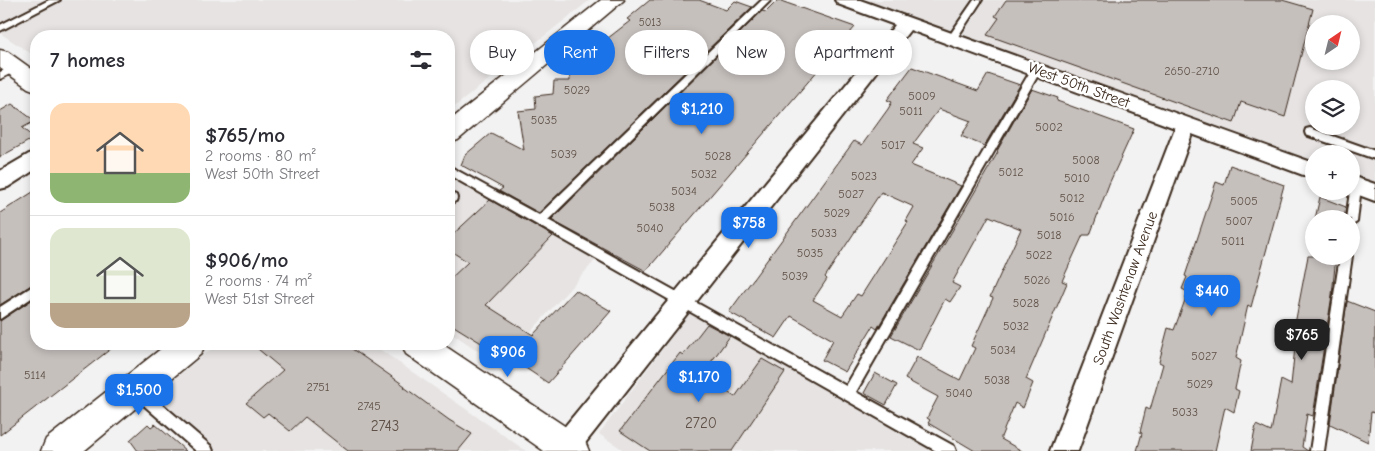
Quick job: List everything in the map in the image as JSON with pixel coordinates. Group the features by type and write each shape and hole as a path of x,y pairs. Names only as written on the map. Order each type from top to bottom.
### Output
{"street":[{"path":"455,129 614,0"},
{"name":"West 50th Street","path":"844,0 1305,168"},
{"path":"425,350 567,449 682,301 906,23"},
{"path":"5,67 30,80"},
{"name":"South Washtenaw Avenue","path":"1064,451 1186,124"},
{"path":"0,181 30,163"},
{"path":"58,451 182,350"}],"lane":[{"path":"0,28 56,0"},
{"path":"540,221 767,0"},
{"path":"952,39 978,0"},
{"path":"848,394 1036,70"},
{"path":"1318,135 1375,155"},
{"path":"455,173 949,451"},
{"path":"1355,210 1361,188"},
{"path":"1317,451 1345,265"},
{"path":"0,314 30,293"},
{"path":"135,388 206,451"}],"shaded area":[{"path":"0,0 590,0 552,30 544,30 544,36 534,44 534,30 470,30 470,75 495,75 455,106 455,30 30,30 30,53 0,33"},
{"path":"862,0 1375,0 1375,184 1360,179 1360,145 1305,145 1305,159"},
{"path":"455,173 600,255 500,366 455,335"},
{"path":"694,307 949,451 625,451 599,434"},
{"path":"210,350 381,350 526,451 206,451 148,400"}],"building":[{"path":"650,0 699,0 726,10 735,1 752,7 728,30 718,30 718,40 708,50 708,30 625,30 625,75 682,75 539,213 499,191 503,188 461,165 465,155 491,133 524,150 518,111 536,109 535,96 553,94 554,81 570,81 570,75 615,75 615,33 630,21 627,19"},
{"path":"778,0 855,27 852,30 795,30 795,75 814,75 646,271 551,220 697,75 708,75 708,64 718,55 718,75 785,75 785,30 743,30 762,11 766,12"},
{"path":"1006,0 1282,0 1313,9 1311,15 1305,15 1305,40 1285,117 1241,102 1234,123 987,35 999,18 995,16"},
{"path":"912,67 978,91 988,74 1020,85 984,146 961,136 971,121 939,109 913,144 923,148 911,165 961,186 877,329 873,326 845,372 822,360 833,340 791,316 776,338 729,312 854,141 862,145 892,102 887,100 906,75 912,75","holes":["881,192 914,207 906,221 908,222 861,296 857,294 842,316 813,300 827,279 825,277"]},
{"path":"1032,89 1058,98 1057,101 1134,129 1109,184 1090,235 1083,235 1062,281 1067,283 1026,379 1033,383 1023,408 1015,403 1001,437 1001,439 1022,451 975,451 928,423 930,420 927,418 938,397 905,379 917,357 960,380 975,348 971,346 993,298 990,297 1021,229 989,216 952,283 960,287 950,302 945,299 919,350 891,336 998,152"},
{"path":"12,104 30,117 30,124 22,128 30,135 30,140 0,157 0,111"},
{"path":"1230,165 1284,185 1251,307 1248,305 1236,358 1241,361 1235,389 1239,391 1234,412 1225,407 1215,451 1137,451 1146,408 1150,410 1163,364 1159,362 1168,328 1174,330 1188,292 1182,289 1187,277 1185,276 1216,182 1224,185"},
{"path":"30,194 30,286 0,305 0,213"},
{"path":"490,200 553,236 486,305 533,335 575,290 611,311 548,383 506,355 504,357 455,327 455,274 468,262 455,254 455,232"},
{"path":"1319,200 1328,200 1346,207 1346,210 1317,210"},
{"path":"1306,265 1335,265 1313,416 1307,414 1302,447 1308,451 1251,451 1256,425 1271,432 1281,380 1291,385 1295,347 1291,345"},
{"path":"30,301 30,350 109,350 0,435 0,321"},
{"path":"1347,301 1375,312 1375,413 1371,412 1368,442 1330,424"},
{"path":"707,324 730,336 706,369 709,371 704,377 735,397 762,359 785,372 732,451 650,451 620,431 680,353 683,355"},
{"path":"259,350 354,350 449,420 472,434 458,451 348,451 305,417 290,431 268,413 263,417 246,403 283,370"},
{"path":"875,373 897,385 886,405 864,393"},
{"path":"148,424 151,427 155,424 186,451 138,451 130,440"}]}
